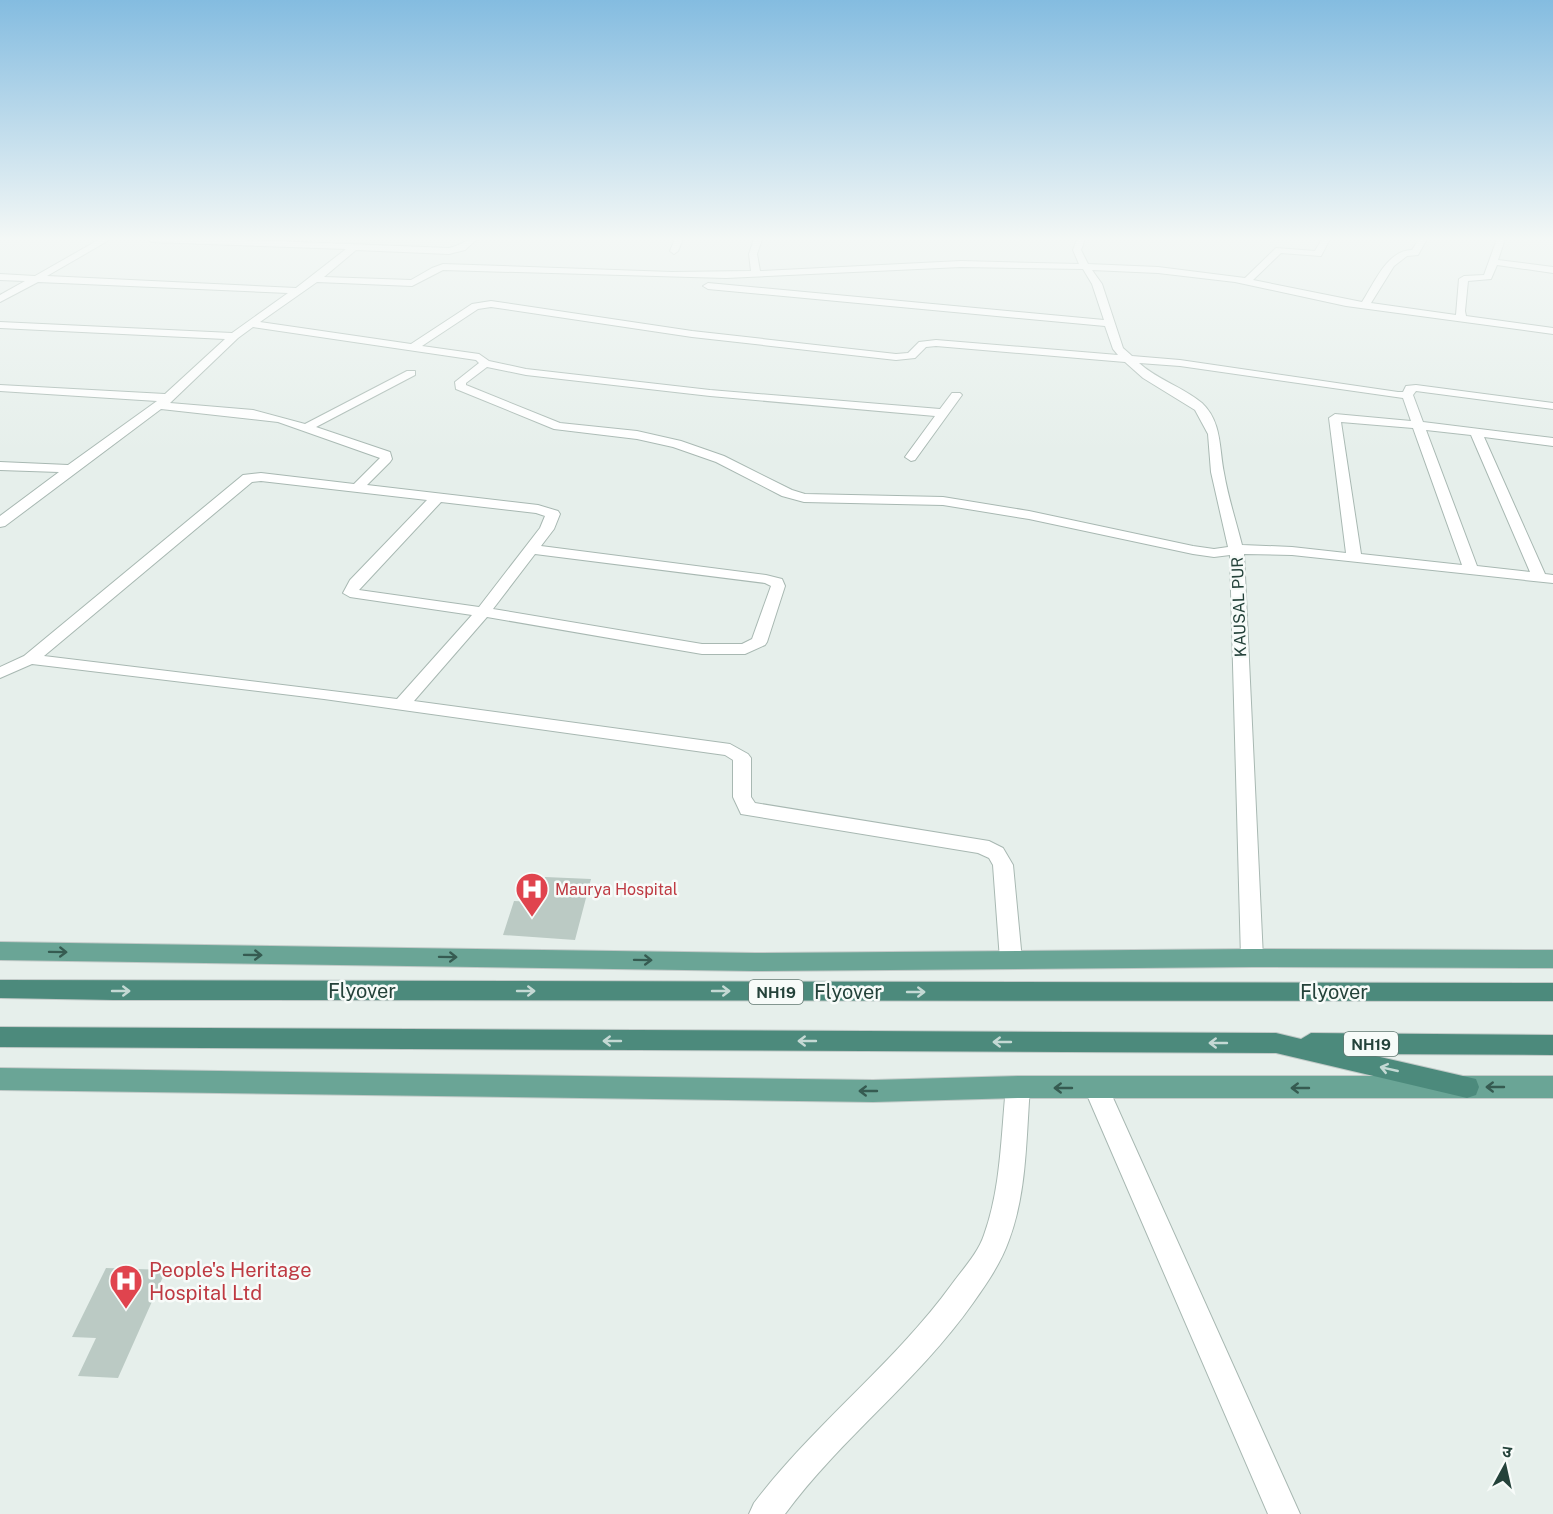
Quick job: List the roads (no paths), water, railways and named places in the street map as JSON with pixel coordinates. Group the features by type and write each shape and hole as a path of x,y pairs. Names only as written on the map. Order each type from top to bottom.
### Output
{"highway":[{"name":"Flyover","path":"0,989 1553,992"},
{"name":"NH19","path":"0,1037 1553,1045"},
{"path":"1276,1043 1467,1087"}],"main road":[{"path":"0,951 755,962 1252,958 1553,959"},
{"path":"0,1079 873,1091 1018,1087 1553,1087"}],"street":[{"path":"0,523 163,401 234,336 271,310"},
{"path":"412,348 470,310"},
{"path":"525,310 692,334 896,357 912,356 923,344 933,343 1190,364 1407,395"},
{"path":"963,310 1108,323"},
{"name":"KAUSAL PUR","path":"1104,310 1116,345 1127,359 1146,376 1193,402 1210,424 1214,434 1217,472 1237,550 1252,958"},
{"path":"1400,310 1553,331"},
{"path":"1460,310 1462,318"},
{"path":"251,324 479,357 485,363 526,372 711,393 944,413"},
{"path":"0,325 234,336"},
{"path":"485,363 459,386 558,426 647,436 694,450 720,459 795,496 812,499 943,501 1039,517 1192,550 1214,552 1259,549 1354,556 1547,578"},
{"path":"306,428 411,372"},
{"path":"0,388 163,401 280,419 386,455 386,459 356,489"},
{"path":"1470,570 1407,395 1409,389 1416,388 1553,406"},
{"path":"911,457 956,396"},
{"path":"1354,556 1334,420 1349,418 1553,442"},
{"path":"1476,433 1547,578"},
{"path":"0,466 71,469"},
{"path":"0,673 30,659 248,478 261,477 550,512 554,516 550,522 483,612 400,706"},
{"path":"438,497 355,583 350,593 483,612 667,644 719,650 745,649 759,642 778,586 777,582 766,579 531,549"},
{"path":"30,659 324,694 730,750 742,758 742,797 748,809 990,849 999,857 1003,865 1011,960"},
{"path":"765,1514 789,1482 930,1336 958,1302 995,1243 1006,1201 1018,1087"},
{"path":"1096,1088 1284,1514"}],"place":[{"name":"Maurya Hospital","path":"532,918"},
{"name":"People's Heritage Hospital Ltd","path":"126,1310"}]}
